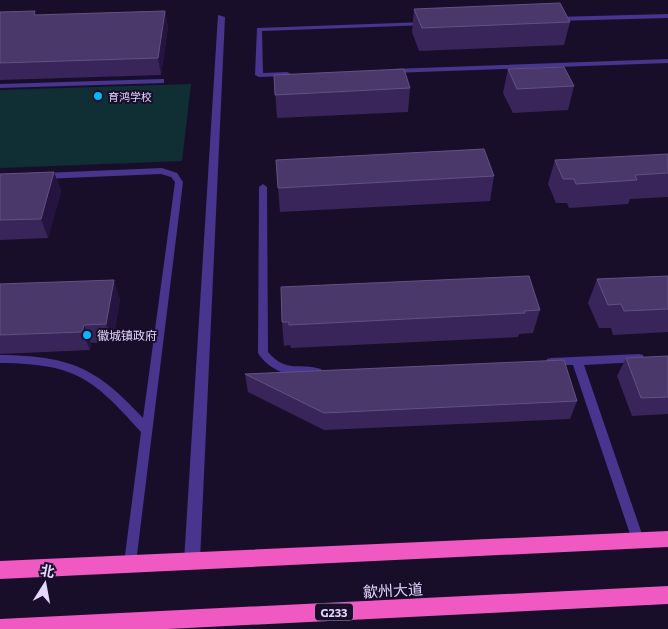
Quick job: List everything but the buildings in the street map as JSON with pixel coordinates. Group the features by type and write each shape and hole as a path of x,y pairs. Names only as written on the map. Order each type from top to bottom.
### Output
{"highway":[{"path":"0,570 668,539"},
{"name":"歙州大道","path":"0,628 668,595"}],"street":[{"path":"192,561 221,17"}],"lane":[{"path":"548,20 668,16"},
{"path":"299,74 260,75 259,29 439,23"},
{"path":"379,71 668,61"},
{"path":"0,86 161,81"},
{"path":"29,176 162,171 174,175 179,182 130,563"},
{"path":"263,187 263,353 270,362 282,368 310,372 329,372"},
{"path":"538,362 650,357"},
{"path":"0,359 34,361 80,370 108,390 147,430"},
{"path":"577,360 638,540"}],"green space":[{"path":"191,84 182,161 0,168 0,90"}],"place":[{"name":"育鸿学校","path":"98,96"},
{"name":"徽城镇政府","path":"87,335"}]}
